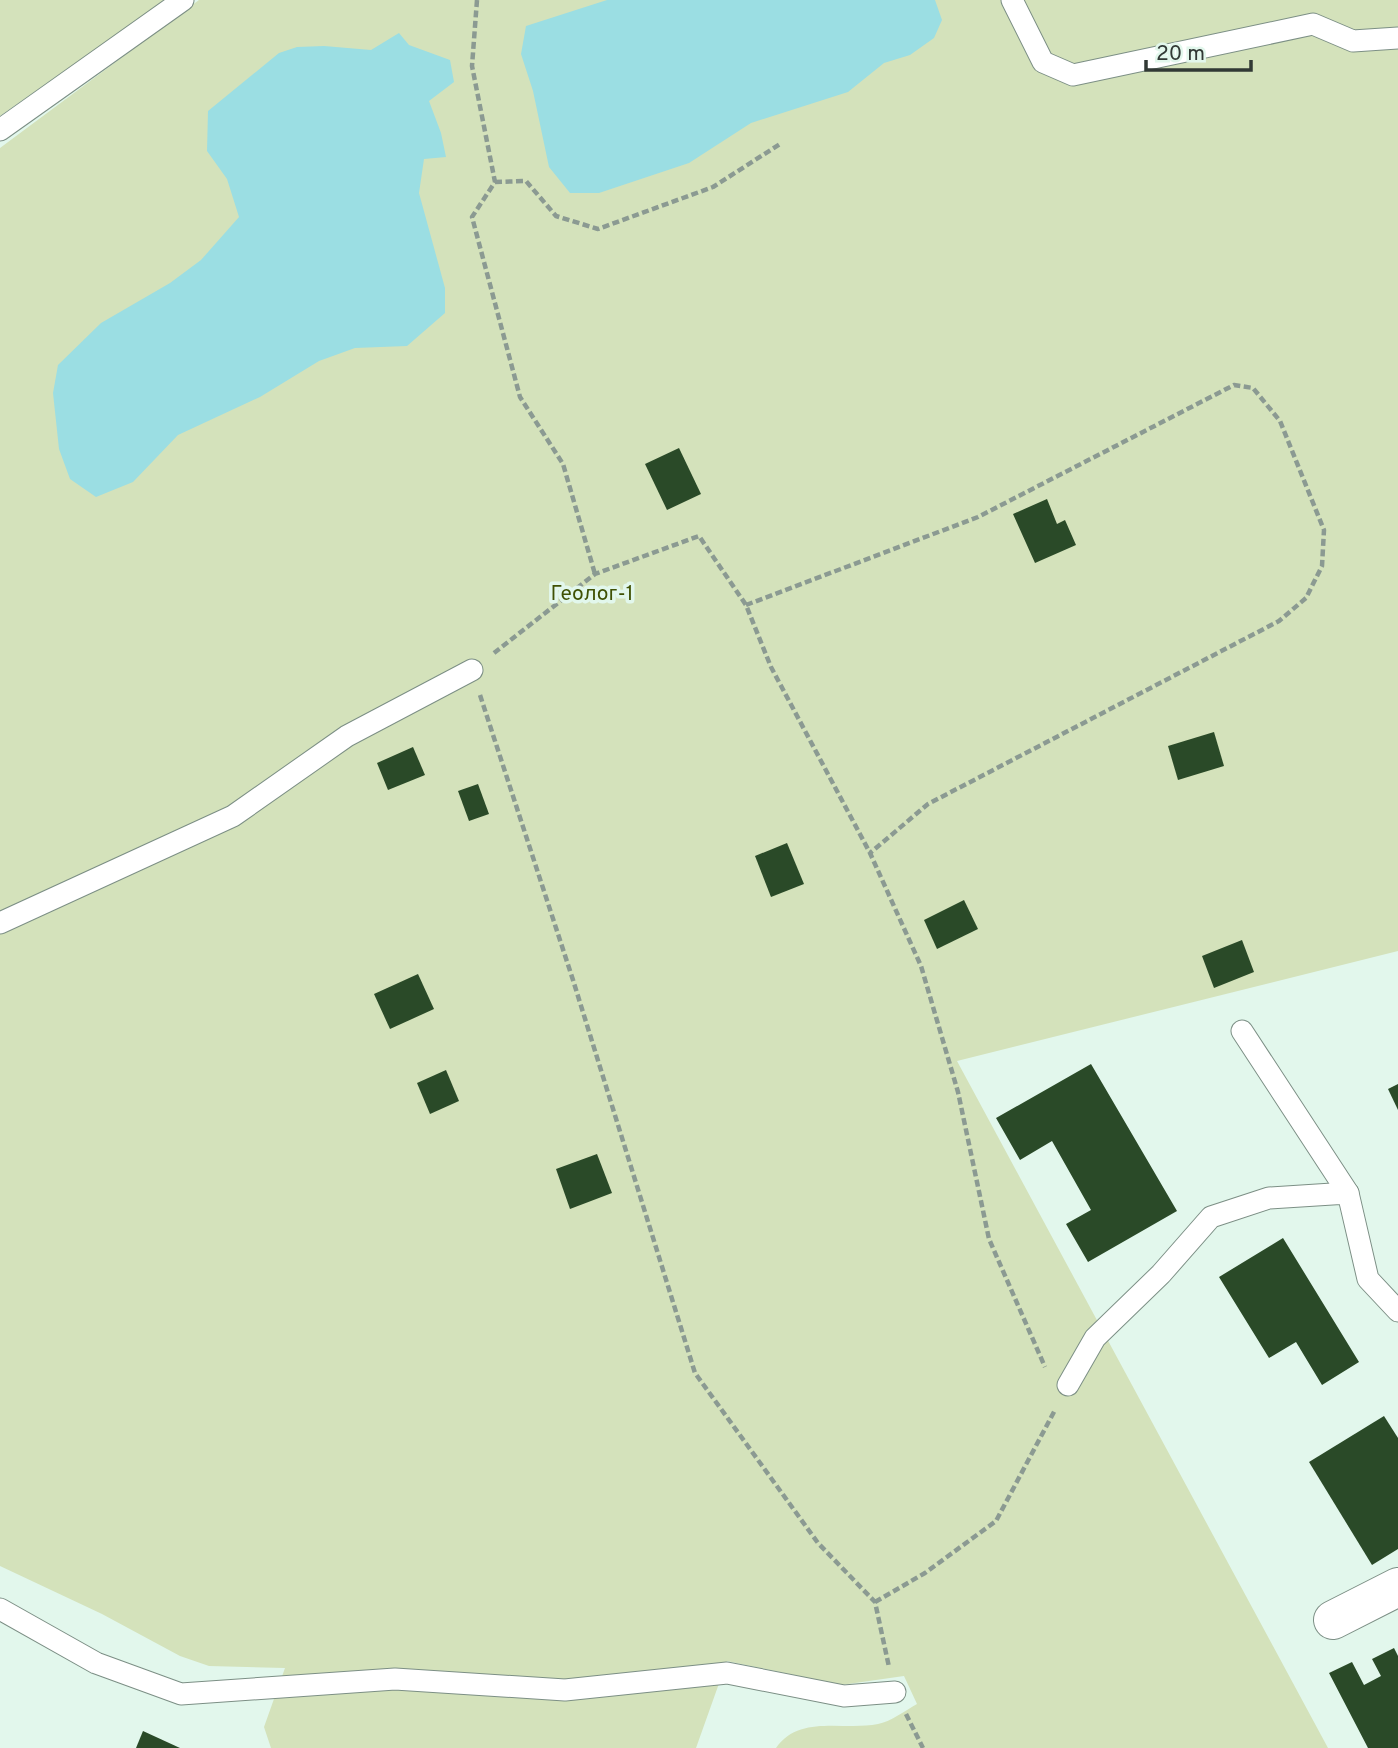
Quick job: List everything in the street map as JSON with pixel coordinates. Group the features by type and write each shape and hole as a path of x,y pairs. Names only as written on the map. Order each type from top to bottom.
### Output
{"street":[{"path":"1333,1620 1398,1587"}],"lane":[{"path":"0,130 183,0"},
{"path":"1012,0 1043,62 1073,75 1313,24 1353,41 1398,38"},
{"path":"0,922 233,817 346,736 472,670"},
{"path":"1242,1031 1348,1194 1368,1279 1398,1311"},
{"path":"1068,1385 1095,1338 1161,1274 1212,1217 1269,1198 1348,1194"},
{"path":"0,1609 96,1663 181,1694 395,1679 565,1690 727,1673 844,1696 895,1692"}],"path":[{"path":"477,0 472,66 495,182 472,217 489,289 520,397 563,464 594,574"},
{"path":"495,182 526,181 556,216 598,229 713,187 780,144"},
{"path":"746,605 978,517 1234,385 1253,388 1280,421 1324,530 1322,566 1306,598 1279,621 928,804 870,853"},
{"path":"875,1602 925,1573 996,1521 1068,1385 1044,1366 989,1239 958,1092 921,966 870,853 771,667 746,605 699,536 594,574 472,670 573,980 695,1373 818,1543 875,1602 895,1692 923,1748"}],"green space":[{"path":"0,0 166,0 0,116"},
{"name":"Геолог-1","path":"199,0 1398,0 1398,951 957,1061 1328,1748 776,1748 786,1737 809,1727 883,1723 917,1704 904,1676 841,1685 727,1661 696,1748 271,1748 264,1727 285,1668 209,1666 180,1656 102,1614 0,1566 0,148"}],"water":[{"path":"607,0 935,0 942,20 934,38 910,55 884,63 848,92 751,123 689,163 599,193 570,193 549,167 533,91 521,54 526,26"},
{"path":"399,33 409,45 450,60 454,82 429,101 441,133 446,157 424,159 419,193 445,288 445,313 407,346 355,348 319,361 260,397 178,435 133,482 96,497 70,479 59,449 53,393 58,365 101,323 170,283 201,260 239,217 227,179 207,151 208,111 279,53 297,47 324,46 371,50"}],"building":[{"path":"679,448 701,494 667,510 645,464"},
{"path":"1047,499 1057,524 1065,520 1076,545 1035,563 1013,514"},
{"path":"1214,732 1224,766 1178,780 1168,746"},
{"path":"413,747 425,775 388,790 377,763"},
{"path":"478,784 489,814 469,821 458,791"},
{"path":"787,843 804,884 771,897 755,856"},
{"path":"964,900 978,929 937,949 924,920"},
{"path":"1242,940 1254,972 1214,988 1202,956"},
{"path":"418,974 434,1009 390,1029 374,994"},
{"path":"1091,1064 1177,1211 1088,1262 1066,1224 1091,1210 1052,1141 1020,1160 996,1118"},
{"path":"446,1070 459,1101 430,1114 417,1083"},
{"path":"1398,1084 1398,1110 1388,1089"},
{"path":"597,1154 612,1193 570,1209 556,1169"},
{"path":"1283,1238 1359,1362 1322,1385 1296,1342 1269,1358 1219,1277"},
{"path":"1384,1416 1398,1438 1398,1549 1372,1565 1309,1462"},
{"path":"1394,1648 1398,1656 1398,1748 1368,1748 1329,1673 1352,1662 1364,1685 1381,1676 1372,1659"},
{"path":"143,1731 180,1748 136,1748"}]}
